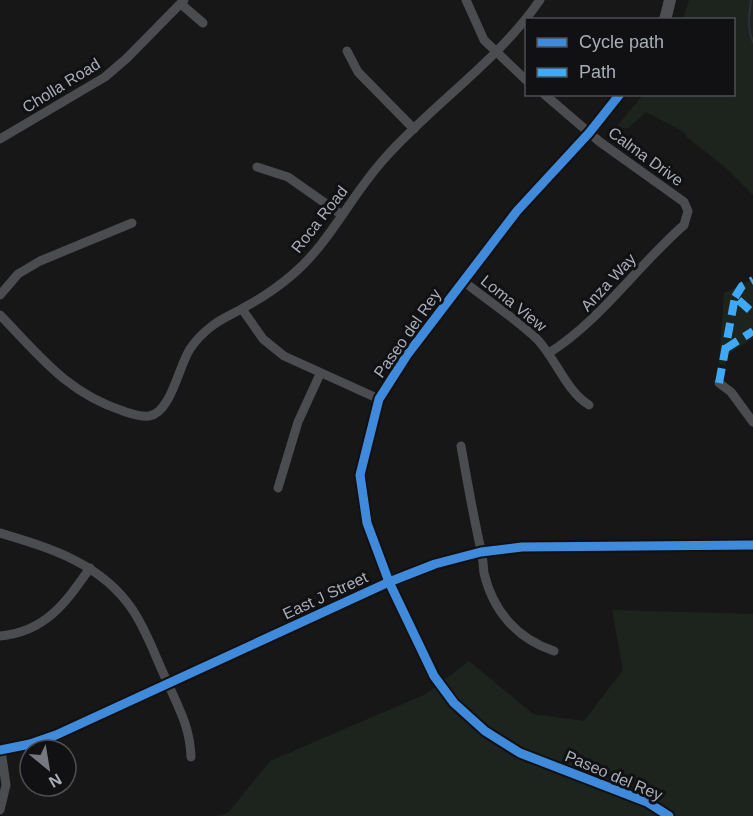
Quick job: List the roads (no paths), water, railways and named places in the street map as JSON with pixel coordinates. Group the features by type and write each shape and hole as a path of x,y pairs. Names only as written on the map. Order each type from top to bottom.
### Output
{"main road":[{"path":"666,18 670,0"},
{"name":"Paseo del Rey","path":"618,96 589,133 517,211 407,355 379,399 360,476 367,523 389,582 434,676 454,703 484,731 520,753 647,802 669,816"}],"street":[{"path":"466,0 484,40 496,54 525,79"},
{"name":"Roca Road","path":"527,18 540,0"},
{"path":"183,2 202,23"},
{"name":"Cholla Road","path":"0,139 105,77 183,2"},
{"name":"Roca Road","path":"0,315 67,383 108,406 142,417 155,415 164,407 189,350 196,341 213,325 242,309 300,268 313,255 384,158 496,54 525,21"},
{"path":"347,51 358,72 414,129"},
{"name":"Calma Drive","path":"546,96 589,133 684,202 688,210 684,225"},
{"path":"257,166 288,177 342,215"},
{"path":"0,295 18,274 40,261 132,223"},
{"name":"Anza Way","path":"549,353 569,341 588,324 684,225"},
{"name":"Loma View","path":"463,281 535,338 549,353 579,399 589,405"},
{"path":"242,309 263,339 284,356 379,399"},
{"path":"278,488 298,423 320,374"},
{"path":"719,383 731,392 753,422"},
{"path":"461,446 490,594 498,610 512,626 540,646 555,651"},
{"path":"0,533 58,551 90,568 115,588 132,609 155,654 190,737 191,757"},
{"name":"East J Street","path":"0,750 30,744 56,735 389,582 435,564 481,552 522,548 753,545"},
{"path":"0,636 26,630 52,616 66,603 90,568"},
{"path":"0,750 6,785 0,810"}],"waterway":[{"path":"751,0 749,27 753,42"}]}
